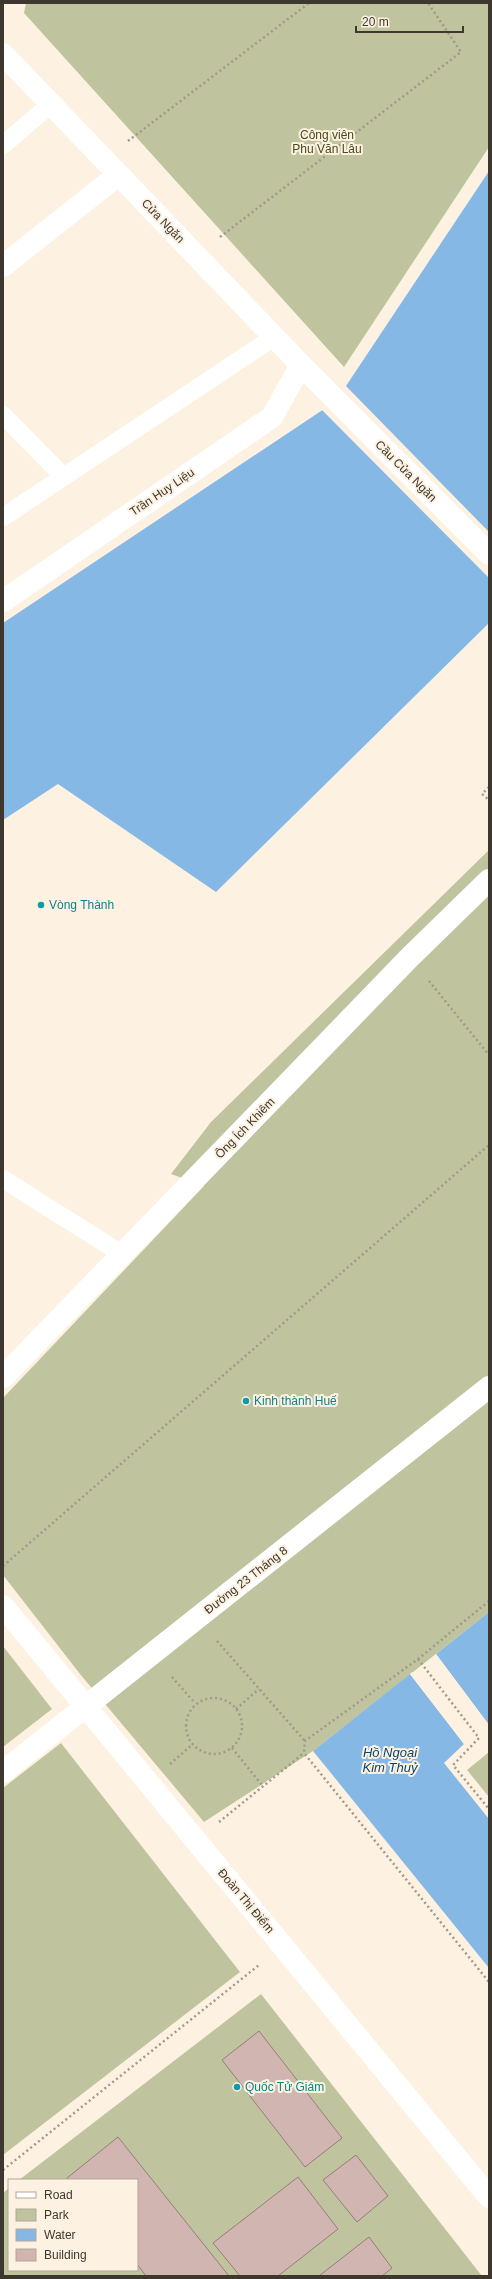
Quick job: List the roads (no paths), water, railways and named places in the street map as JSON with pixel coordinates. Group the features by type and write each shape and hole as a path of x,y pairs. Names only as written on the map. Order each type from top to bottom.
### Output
{"street":[{"name":"Cửa Ngăn","path":"3,54 323,388"},
{"path":"3,266 111,167"},
{"name":"Trần Huy Liệu","path":"3,601 272,417 301,365"},
{"name":"Cầu Cửa Ngăn","path":"323,388 489,554"},
{"name":"Ông Ích Khiêm","path":"3,1377 410,957 489,880"},
{"name":"Đường 23 Tháng 8","path":"3,1772 489,1387"},
{"name":"Đoàn Thị Điểm","path":"3,1606 489,2197"}],"lane":[{"path":"3,145 51,104"},
{"path":"3,517 274,337"},
{"path":"3,415 63,476"},
{"path":"3,1179 122,1254"}],"water":[{"path":"489,171 489,623 216,892 58,784 3,820 3,623 336,401"},
{"path":"489,1612 489,1725 436,1654"},
{"name":"Hồ Ngoại Kim Thuỷ","path":"410,1674 464,1744 444,1763 489,1819 489,1968 313,1751"}],"place":[{"name":"Vòng Thành","path":"41,905"},
{"name":"Kinh thành Huế","path":"246,1401"},
{"name":"Quốc Tử Giám","path":"237,2087"}],"park label":[{"name":"Công viên Phu Văn Lâu","path":"327,142"}]}
